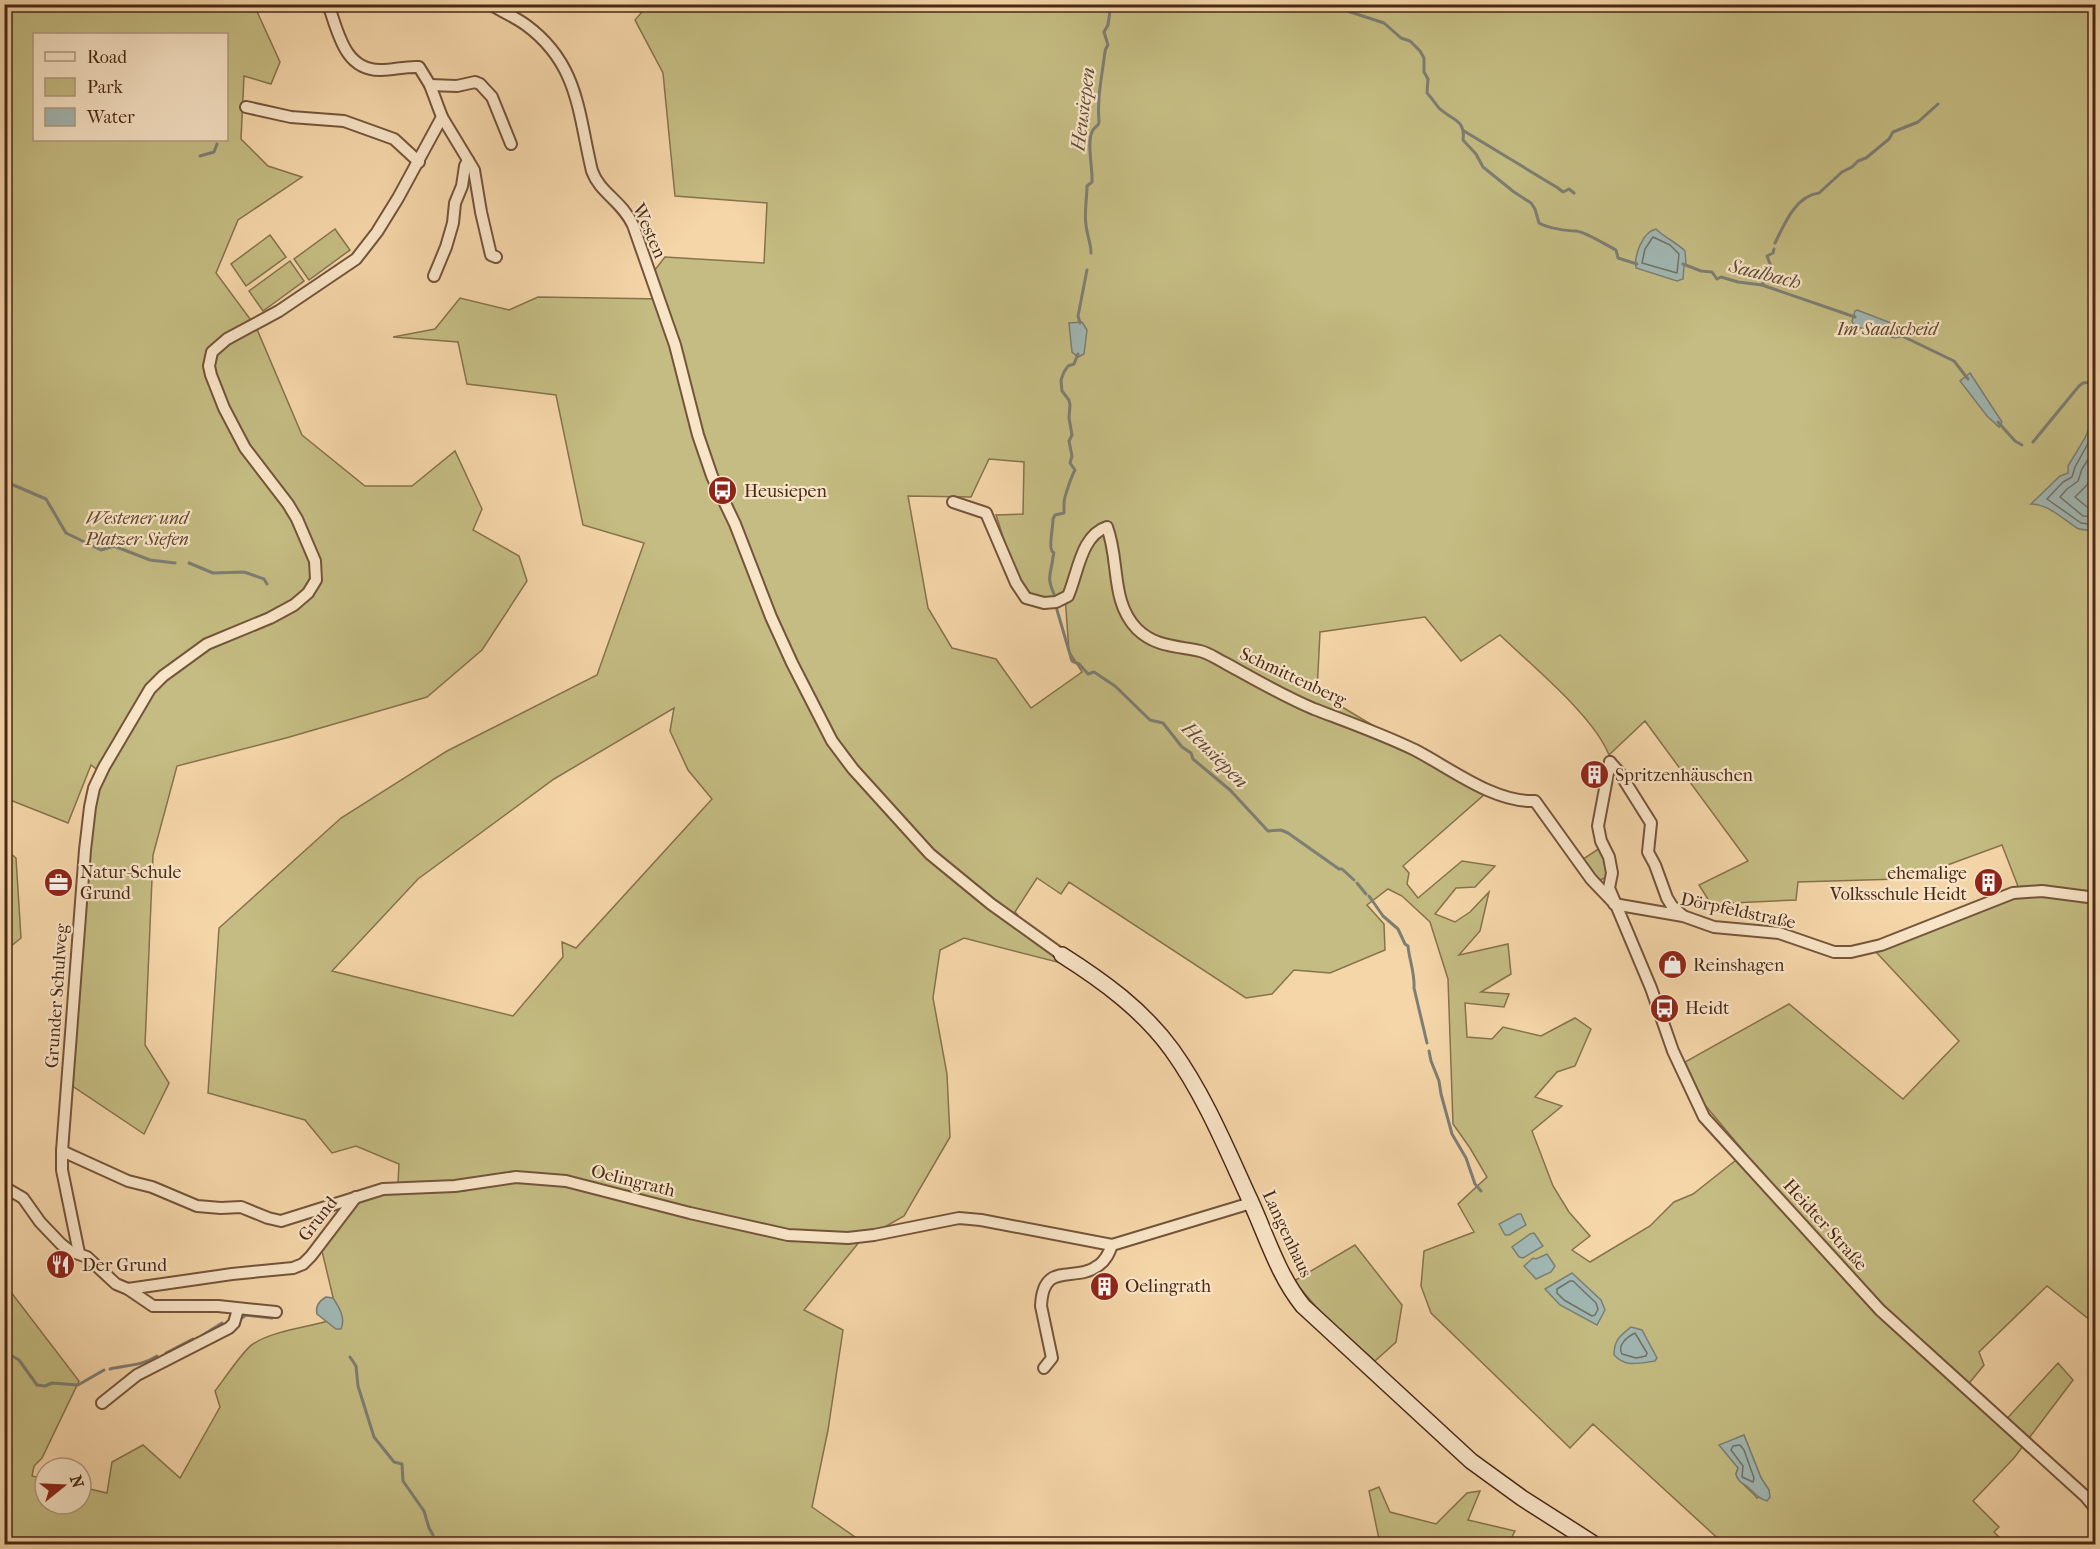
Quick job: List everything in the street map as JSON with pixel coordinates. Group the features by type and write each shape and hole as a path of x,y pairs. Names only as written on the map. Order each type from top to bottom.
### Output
{"street":[{"path":"328,4 348,56 362,65 379,70 419,67 430,85 442,117 474,170 491,255 496,257"},
{"name":"Westen","path":"490,4 525,24 545,42 568,74 592,171 597,182 624,210 633,225 675,345 707,462 771,617 836,747 853,770 930,854 991,904"},
{"path":"430,85 457,86 476,82 480,84 492,97 511,144"},
{"path":"246,107 291,117 344,121 394,139 419,162 442,117"},
{"path":"434,276 446,247 453,223 455,203 468,160"},
{"name":"Grunder Schulweg","path":"79,1253 62,1170 62,1151 85,850 90,807 99,777 141,703 163,675 207,644 270,618 294,605 308,593 316,580 315,561 297,519 245,448 224,408 211,375 211,358 217,347 227,339 262,321 356,259 377,232 419,162"},
{"name":"Schmittenberg","path":"953,502 986,513 1016,583 1026,598 1044,603 1056,602 1068,596 1091,537 1097,531 1107,527 1112,540 1117,589 1121,603 1128,618 1144,635 1171,647 1205,653 1312,708 1415,750 1500,795 1535,801 1591,879 1614,904"},
{"path":"1614,904 1609,888 1612,873 1609,857 1601,841 1598,826 1610,762 1625,781 1651,823 1648,852 1666,898 1683,916"},
{"name":"Dörpfeldstraße","path":"1614,904 1683,916 1714,927 1779,933 1834,952 1851,952 1881,945 2013,892 2042,891 2096,898"},
{"name":"Langenhaus","path":"991,904 1110,987 1171,1049 1224,1142 1284,1281 1303,1306 1471,1461 1587,1543"},
{"name":"Heidter Straße","path":"1614,904 1651,988 1673,1051 1704,1117 1880,1310 2085,1496 2096,1509"},
{"path":"62,1151 128,1181 152,1187 197,1206 240,1208 281,1221 356,1197"},
{"name":"Grund","path":"129,1289 293,1268 303,1264 311,1256 356,1197 383,1189 455,1186 496,1179 535,1179"},
{"name":"Oelingrath","path":"535,1179 566,1181 788,1235 848,1238 959,1218 981,1220 1112,1245 1251,1203"},
{"path":"4,1187 23,1198 40,1222 70,1251 87,1257 116,1284 129,1289 153,1306 218,1306 276,1312"},
{"path":"1044,1368 1052,1358 1041,1306 1041,1298 1048,1280 1054,1276 1094,1269 1107,1256 1112,1245"},
{"path":"102,1403 137,1375 229,1328 234,1323 238,1309"}],"green space":[{"name":"Westener und Platzer Siefen","path":"4,5 254,5 280,62 271,84 244,76 241,139 268,166 302,177 238,220 216,273 256,327 302,435 365,486 412,486 455,451 482,509 473,530 519,556 527,581 482,650 427,697 286,738 177,766 153,855 145,1045 169,1083 144,1134 71,1085 90,831 95,796 105,776 91,765 68,823 5,798"},
{"name":"Im Saalscheid","path":"648,5 2095,5 2095,1324 2047,1286 1979,1352 1984,1365 1966,1387 2003,1423 2058,1363 2073,1380 2014,1458 1973,1501 1999,1527 1994,1532 2006,1544 1724,1544 1593,1424 1570,1448 1431,1313 1421,1286 1424,1251 1474,1232 1458,1204 1487,1177 1453,1124 1448,979 1430,922 1402,896 1388,889 1367,905 1384,924 1385,950 1330,973 1294,970 1272,994 1246,998 1069,882 1061,894 1037,878 1015,912 1061,963 964,938 940,950 933,998 947,1074 950,1137 904,1216 860,1241 804,1310 843,1330 828,1430 812,1507 855,1537 851,1544 5,1544 4,1283 79,1381 43,1456 33,1456 33,1516 93,1516 93,1490 107,1493 112,1462 143,1445 180,1478 220,1407 215,1391 249,1347 272,1335 338,1318 321,1247 356,1201 371,1196 399,1192 464,1191 498,1184 458,1181 398,1183 399,1164 356,1146 332,1153 305,1120 208,1093 219,928 341,818 447,751 597,675 644,543 583,525 556,395 467,384 458,342 393,337 435,329 460,298 509,310 538,297 663,299 654,271 665,257 764,263 767,203 675,196 663,73 635,20","holes":["989,459 1024,462 1023,514 996,515 1015,571 1027,591 1041,599 1065,596 1069,651 1082,672 1031,708 996,659 952,648 928,608 908,496 971,497","1425,617 1461,661 1500,635 1576,708 1590,724 1609,755 1645,721 1748,861 1699,885 1711,904 1796,900 1798,882 1899,879 1942,867 2002,845 2021,894 1876,952 1959,1041 1903,1099 1789,1004 1685,1062 1705,1105 1745,1153 1693,1194 1674,1202 1650,1226 1590,1262 1572,1250 1590,1236 1569,1212 1553,1186 1532,1131 1562,1106 1535,1097 1557,1072 1575,1066 1591,1029 1575,1018 1541,1036 1503,1027 1492,1039 1467,1037 1465,1003 1504,1007 1509,994 1481,992 1511,974 1508,944 1459,955 1480,931 1489,892 1470,912 1455,922 1435,914 1456,888 1475,887 1495,866 1462,861 1418,898 1407,884 1409,873 1403,866 1486,793 1317,692 1320,632","674,708 670,731 688,770 712,799 576,948 562,942 563,957 513,1016 332,971 418,879 554,779","1744,1435 1761,1478 1769,1490 1757,1498 1736,1474 1738,1468 1733,1440"]},
{"path":"335,229 350,250 309,280 294,259"},
{"path":"270,235 286,257 246,286 231,264"},
{"path":"290,261 304,281 263,311 249,291"},
{"path":"1600,848 1609,871 1607,877 1600,880 1580,861"},
{"path":"5,849 16,858 21,938 5,951"},
{"path":"1355,1245 1402,1305 1396,1342 1375,1361 1324,1316 1294,1281"},
{"path":"1379,1487 1390,1512 1436,1524 1467,1493 1480,1491 1468,1520 1515,1531 1508,1544 1380,1544 1369,1491"}],"water":[{"path":"1656,229 1685,251 1686,264 1683,279 1677,281 1636,268 1636,257 1643,239"},
{"path":"1857,310 1899,326 1904,336 1895,338 1854,326 1852,321"},
{"path":"1082,322 1087,330 1084,354 1078,357 1072,352 1069,323"},
{"path":"1970,373 2002,422 1999,427 1987,416 1960,381"},
{"path":"2095,414 2095,531 2079,529 2050,509 2031,504 2060,476 2068,473 2068,466 2085,438"},
{"path":"1521,1214 1526,1225 1505,1235 1499,1224"},
{"path":"1534,1233 1543,1246 1523,1258 1519,1257 1512,1247"},
{"path":"1547,1254 1555,1266 1551,1272 1536,1279 1524,1266 1533,1258"},
{"path":"1572,1273 1601,1300 1605,1310 1597,1325 1560,1305 1545,1289"},
{"path":"326,1297 333,1298 339,1309 343,1321 341,1329 336,1329 317,1314 318,1304"},
{"path":"1631,1327 1642,1330 1657,1358 1655,1361 1628,1363 1614,1355 1618,1339"},
{"path":"1744,1435 1761,1478 1769,1490 1770,1497 1767,1501 1740,1481 1736,1474 1738,1468 1719,1445"}],"waterway":[{"name":"Heusiepen","path":"1091,253 1085,216 1087,186 1092,182 1090,141 1093,130 1099,123 1100,91 1108,45 1104,32 1108,25 1111,4"},
{"name":"Saalbach","path":"1326,4 1384,23 1420,51 1424,58 1424,72 1428,79 1427,93 1439,108 1460,124 1463,140 1476,154 1483,167 1531,203 1539,223 1552,228 1585,234 1616,250 1618,258 1637,264"},
{"path":"1775,243 1797,205 1811,195 1819,193 1842,172 1866,158 1889,139 1893,132 1918,122 1938,104"},
{"path":"1464,131 1563,192 1569,189 1574,193"},
{"path":"200,156 214,152 217,144"},
{"path":"1762,285 1772,269 1767,256 1773,253 1774,249"},
{"name":"Saalbach","path":"1683,264 1701,271 1712,272 1717,279 1721,277 1762,285 1855,317"},
{"name":"Heusiepen","path":"1080,323 1078,316 1087,270"},
{"name":"Saalbach","path":"1900,335 1954,361 1968,379"},
{"name":"Heusiepen","path":"1054,594 1050,579 1054,553 1051,544 1053,519 1055,515 1064,513 1065,496 1075,470 1070,463 1072,456 1069,441 1072,435 1069,418 1070,405 1062,391 1061,380 1068,366 1074,364 1078,354"},
{"path":"2033,442 2079,386 2092,382"},
{"name":"Saalbach","path":"1998,422 2015,441 2022,445"},
{"path":"4,481 46,499 66,533 101,550 114,546 150,560 175,563"},
{"path":"189,563 213,573 244,572 264,579 267,584"},
{"name":"Heusiepen","path":"1057,610 1072,661 1079,664 1088,674 1094,672 1115,686 1150,720 1163,723 1182,747 1191,753 1193,759 1230,790 1268,831 1281,830 1288,833 1342,869 1354,880"},
{"name":"Heusiepen","path":"1357,883 1366,894"},
{"name":"Heusiepen","path":"1369,896 1383,916 1398,929 1408,946 1414,988 1427,1043"},
{"name":"Heusiepen","path":"1429,1051 1452,1134 1466,1158 1475,1184 1481,1191"},
{"path":"239,1320 246,1315 272,1318"},
{"path":"203,1335 222,1323"},
{"path":"4,1339 7,1353 19,1360 37,1385 45,1386 52,1383 78,1385 104,1370"},
{"path":"166,1353 193,1339"},
{"path":"110,1369 140,1363 157,1356"},
{"path":"350,1357 356,1366 358,1386 374,1437 394,1462 402,1464 403,1481 424,1511 433,1535"}],"place":[{"name":"Heusiepen","path":"723,491"},
{"name":"Spritzenhäuschen","path":"1594,775"},
{"name":"Natur-Schule Grund","path":"59,882"},
{"name":"ehemalige Volksschule Heidt","path":"1988,883"},
{"name":"Reinshagen","path":"1672,965"},
{"name":"Heidt","path":"1664,1008"},
{"name":"Der Grund","path":"61,1265"},
{"name":"Oelingrath","path":"1104,1286"}]}
